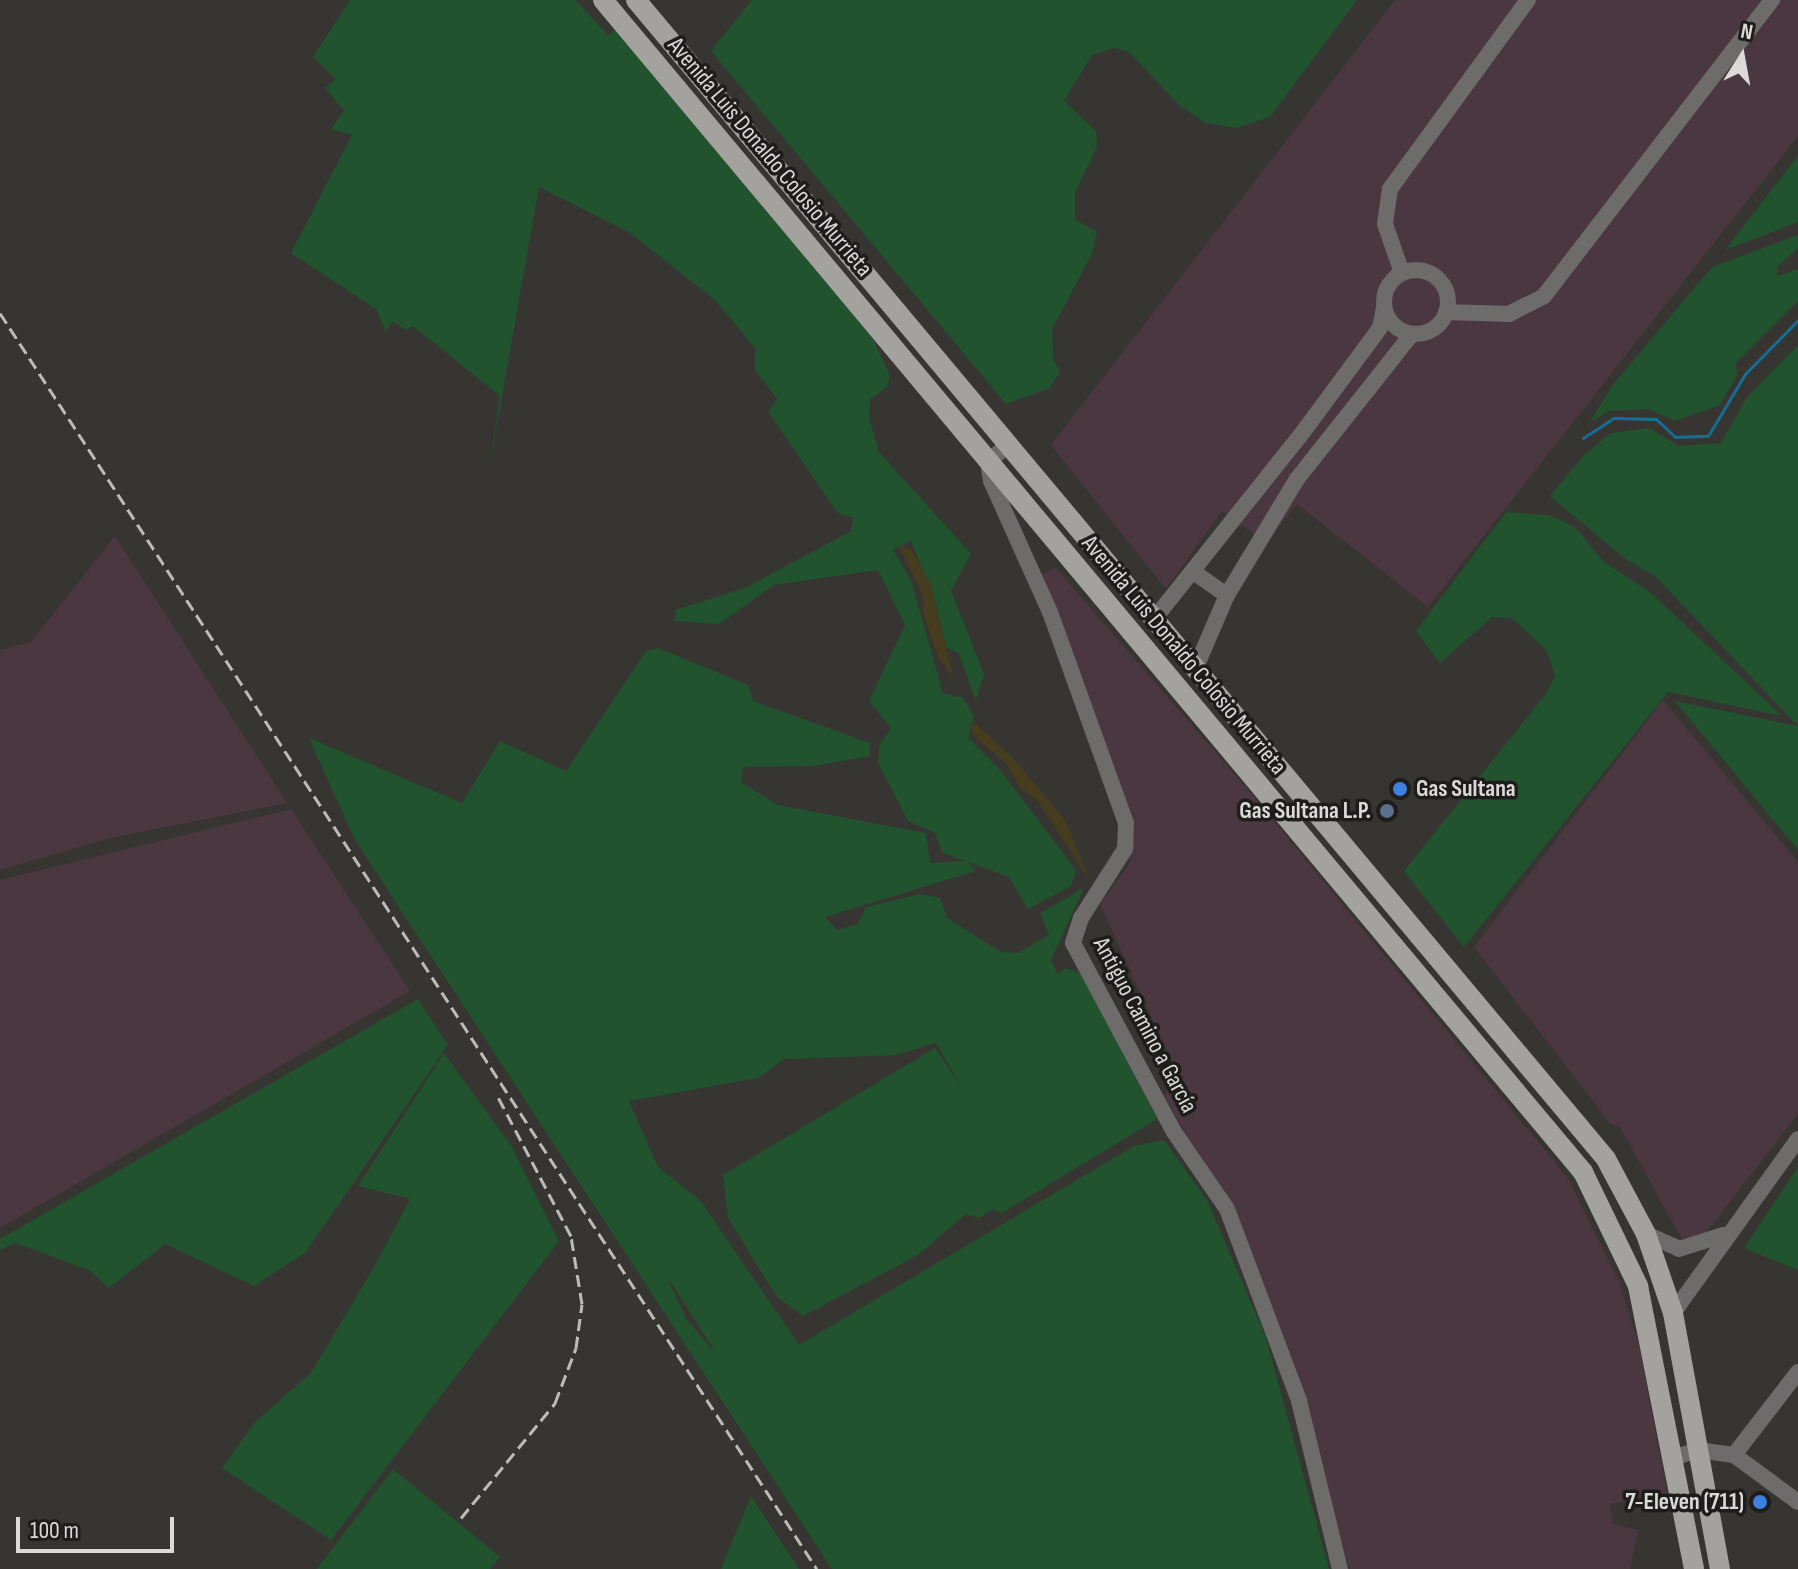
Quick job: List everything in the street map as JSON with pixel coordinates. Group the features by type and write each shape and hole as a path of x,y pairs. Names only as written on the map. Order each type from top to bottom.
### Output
{"main road":[{"name":"Avenida Luis Donaldo Colosio Murrieta","path":"603,0 1583,1172 1626,1253 1652,1340 1694,1569"},
{"name":"Avenida Luis Donaldo Colosio Murrieta","path":"636,0 1606,1159 1646,1234 1673,1313 1720,1569"},
{"path":"1508,1079 1528,1063"}],"street":[{"path":"1402,273 1385,224 1390,189 1528,0"},
{"path":"1446,312 1509,314 1544,296 1772,0"},
{"path":"1155,618 1195,573 1380,328 1387,287 1402,273 1423,270 1441,282 1446,312 1433,329 1412,334 1297,479 1227,595 1196,667"},
{"path":"1384,308 1394,325 1412,334"},
{"path":"988,462 1008,445"},
{"name":"Antiguo Camino a García","path":"988,462 991,481 1050,612 1126,823 1125,849 1081,918 1073,943 1174,1132 1227,1209 1299,1401 1340,1569"},
{"path":"1195,573 1227,595"},
{"path":"1673,1313 1725,1234 1798,1139"},
{"path":"1646,1234 1679,1249 1725,1234"},
{"path":"1734,1455 1798,1372"},
{"path":"1672,1458 1698,1450 1734,1455 1796,1496"}],"shaded area":[{"path":"1395,0 1798,0 1798,136 1428,607 1297,504 1266,543 1222,511 1166,589 1051,445"},
{"path":"115,536 287,803 110,838 0,870 0,650 31,642"},
{"path":"1055,567 1254,797 1568,1178 1618,1279 1639,1345 1669,1503 1646,1506 1643,1498 1610,1504 1613,1524 1638,1530 1630,1569 1350,1569 1281,1331 1226,1193 1199,1162 1164,1095 1182,1084 1100,904 1130,863 1134,825 1039,577"},
{"path":"1663,700 1798,862 1798,1114 1704,1235 1683,1241 1620,1127 1610,1123 1474,947"},
{"path":"291,809 410,991 0,1228 0,880"}],"green space":[{"path":"350,0 575,0 608,35 616,30 873,339 890,376 887,387 870,399 869,417 879,452 971,554 951,591 984,674 976,701 959,654 946,647 935,600 911,541 893,550 911,580 943,693 963,698 974,716 968,738 1001,771 1076,870 1071,886 1028,909 1009,877 968,862 976,871 825,917 837,930 858,924 866,907 920,894 940,898 947,918 1001,952 1018,953 1049,935 1040,913 1084,888 1051,960 1058,974 1066,968 1082,975 1157,1119 1002,1213 993,1209 979,1218 966,1214 918,1255 803,1316 776,1296 728,1218 723,1175 935,1048 961,1086 936,1043 896,1055 784,1059 758,1078 629,1101 658,1167 701,1201 799,1345 1134,1146 1164,1140 1207,1200 1266,1338 1329,1569 832,1569 355,840 309,738 462,803 500,741 566,771 646,651 658,648 748,685 753,701 870,743 870,756 814,766 743,767 741,782 778,805 926,833 930,863 964,861 942,852 935,833 908,821 878,763 879,746 891,728 869,701 905,625 878,570 774,585 719,624 674,621 676,610 747,587 851,531 853,518 838,513 768,412 777,399 755,370 755,348 715,300 630,233 539,187 490,464 500,396 413,326 406,330 392,321 386,332 376,309 291,253 352,135 331,129 344,111 325,88 336,79 313,57","holes":["670,1281 718,1356 687,1320"]},
{"path":"752,0 1357,0 1270,117 1237,128 1206,123 1179,105 1128,51 1113,48 1092,55 1064,101 1096,131 1097,147 1075,193 1075,219 1097,232 1092,254 1052,329 1053,359 1060,371 1050,388 1006,404 711,51"},
{"path":"1798,156 1798,222 1725,250"},
{"path":"1798,235 1798,248 1778,266 1777,276 1798,269 1798,301 1736,363 1737,375 1720,405 1675,421 1649,409 1609,411 1590,422 1612,386 1712,267"},
{"path":"1798,345 1798,726 1656,577 1624,558 1550,496 1584,455 1611,433 1649,428 1679,446 1721,443 1747,397"},
{"path":"1506,512 1549,515 1574,526 1604,562 1650,592 1782,716 1668,692 1464,947 1404,871 1545,695 1555,676 1547,651 1512,618 1492,617 1440,663 1416,631"},
{"path":"1675,701 1798,726 1798,850"},
{"path":"418,999 448,1045 306,1252 254,1286 165,1244 109,1288 89,1270 15,1243 0,1250 0,1239"},
{"path":"444,1053 512,1147 559,1241 331,1540 222,1468 255,1422 311,1373 374,1267 410,1199 358,1186"},
{"path":"1798,1167 1798,1270 1744,1248"},
{"path":"393,1469 500,1557 490,1569 317,1569"},
{"path":"751,1496 799,1569 721,1569"}],"sand":[{"path":"898,544 912,551 931,584 953,678 938,656 924,617 923,596"},
{"path":"976,724 1016,761 1066,822 1090,881 1038,801 1020,787 1006,763 976,738 969,727"}],"waterway":[{"path":"1583,438 1614,418 1656,419 1675,437 1708,436 1745,374 1798,320"}],"railway":[{"path":"0,313 817,1569"},
{"path":"461,1518 555,1403 576,1348 582,1304 571,1236 497,1095"}],"place":[{"name":"Gas Sultana","path":"1400,789"},
{"name":"Gas Sultana L.P.","path":"1387,811"},
{"name":"7-Eleven (711)","path":"1760,1502"}]}
